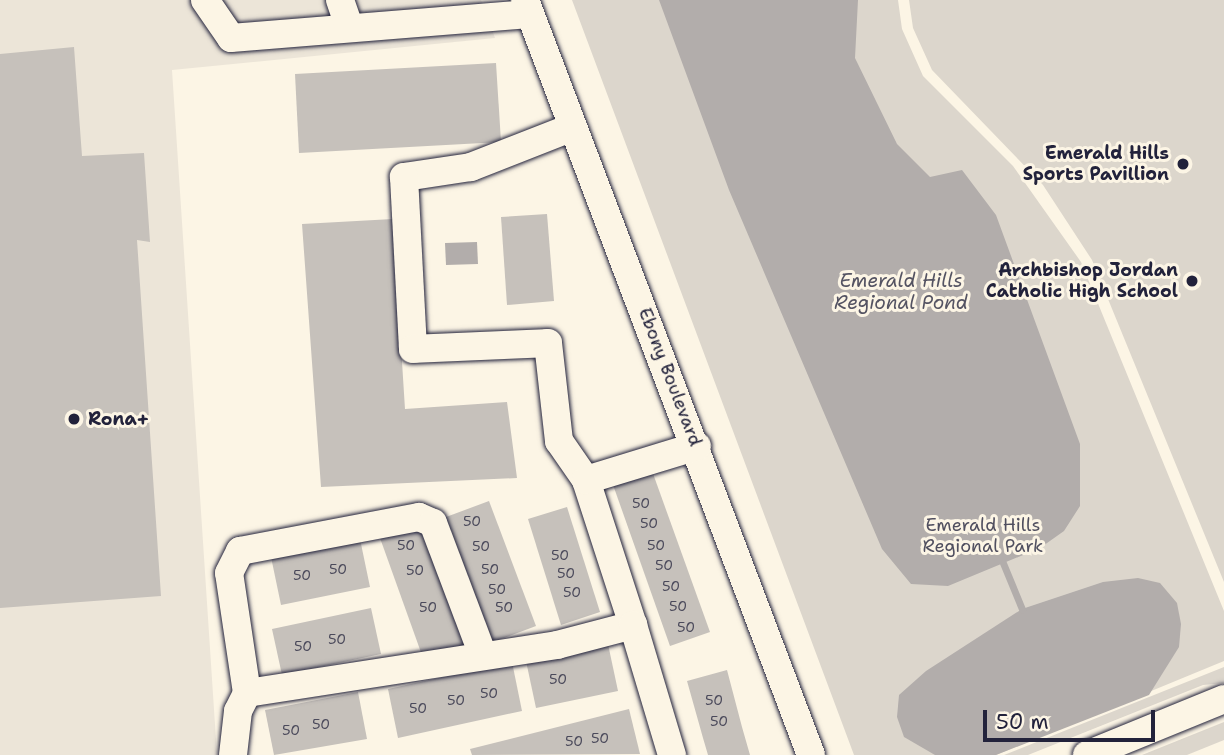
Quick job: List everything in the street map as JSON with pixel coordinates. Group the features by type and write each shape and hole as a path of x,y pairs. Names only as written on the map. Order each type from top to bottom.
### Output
{"street":[{"path":"205,0 232,38 527,7"},
{"path":"340,0 349,26"},
{"name":"Ebony Boulevard","path":"527,7 697,446 811,755"},
{"path":"573,127 471,167 404,177 413,349 548,343 559,441 586,480 672,755"},
{"path":"586,480 697,446"},
{"path":"233,755 238,711 247,693 229,573 240,551 419,517 433,523 482,653"},
{"path":"247,693 482,653 557,645 633,625"},
{"path":"1087,755 1224,699"}],"shaded area":[{"path":"0,0 481,0 495,38 172,70 217,755 0,755"}],"green space":[{"name":"Emerald Hills Regional Park","path":"572,0 898,0 902,29 923,76 1013,166 1081,262 1224,611 1224,661 996,755 854,755"},
{"path":"909,0 1224,0 1224,582 1092,260 1043,185 932,70 913,28"},
{"path":"1224,667 1224,683 1203,685 1028,755 1004,755"},
{"path":"1224,722 1224,740 1187,755 1142,755"}],"water":[{"name":"Emerald Hills Regional Pond","path":"659,0 858,0 855,58 897,144 930,177 962,170 996,215 1080,444 1080,506 1064,531 1040,548 948,586 911,584 882,549 729,190"},
{"path":"477,242 478,264 446,265 445,243"},
{"path":"1138,578 1160,583 1177,603 1181,624 1179,647 1149,695 996,755 935,755 904,737 897,717 899,695 926,671 1022,609 1103,582"}],"building":[{"name":"Rona+","path":"74,47 82,156 144,153 150,242 137,240 161,596 0,608 0,54"},
{"path":"496,63 501,142 299,153 295,74"},
{"path":"547,214 554,301 507,305 501,217"},
{"path":"393,219 405,409 507,402 517,478 321,487 302,224"},
{"path":"651,468 710,632 670,646 612,482"},
{"path":"489,501 536,626 493,642 446,517"},
{"path":"567,507 600,612 561,625 528,519"},
{"path":"423,523 465,644 423,658 380,538"},
{"path":"360,539 370,587 281,605 271,557"},
{"path":"371,608 381,654 282,675 272,629"},
{"path":"608,644 618,691 536,708 526,661"},
{"path":"512,662 522,711 398,738 388,689"},
{"path":"727,670 750,755 708,755 687,681"},
{"path":"358,692 367,739 274,755 265,710"},
{"path":"629,709 640,754 472,755 470,749"}],"waterway":[{"path":"1003,563 1022,609"}],"place":[{"name":"Emerald Hills Sports Pavillion","path":"1183,164"},
{"name":"Archbishop Jordan Catholic High School","path":"1192,281"},
{"name":"Rona+","path":"74,419"}]}
